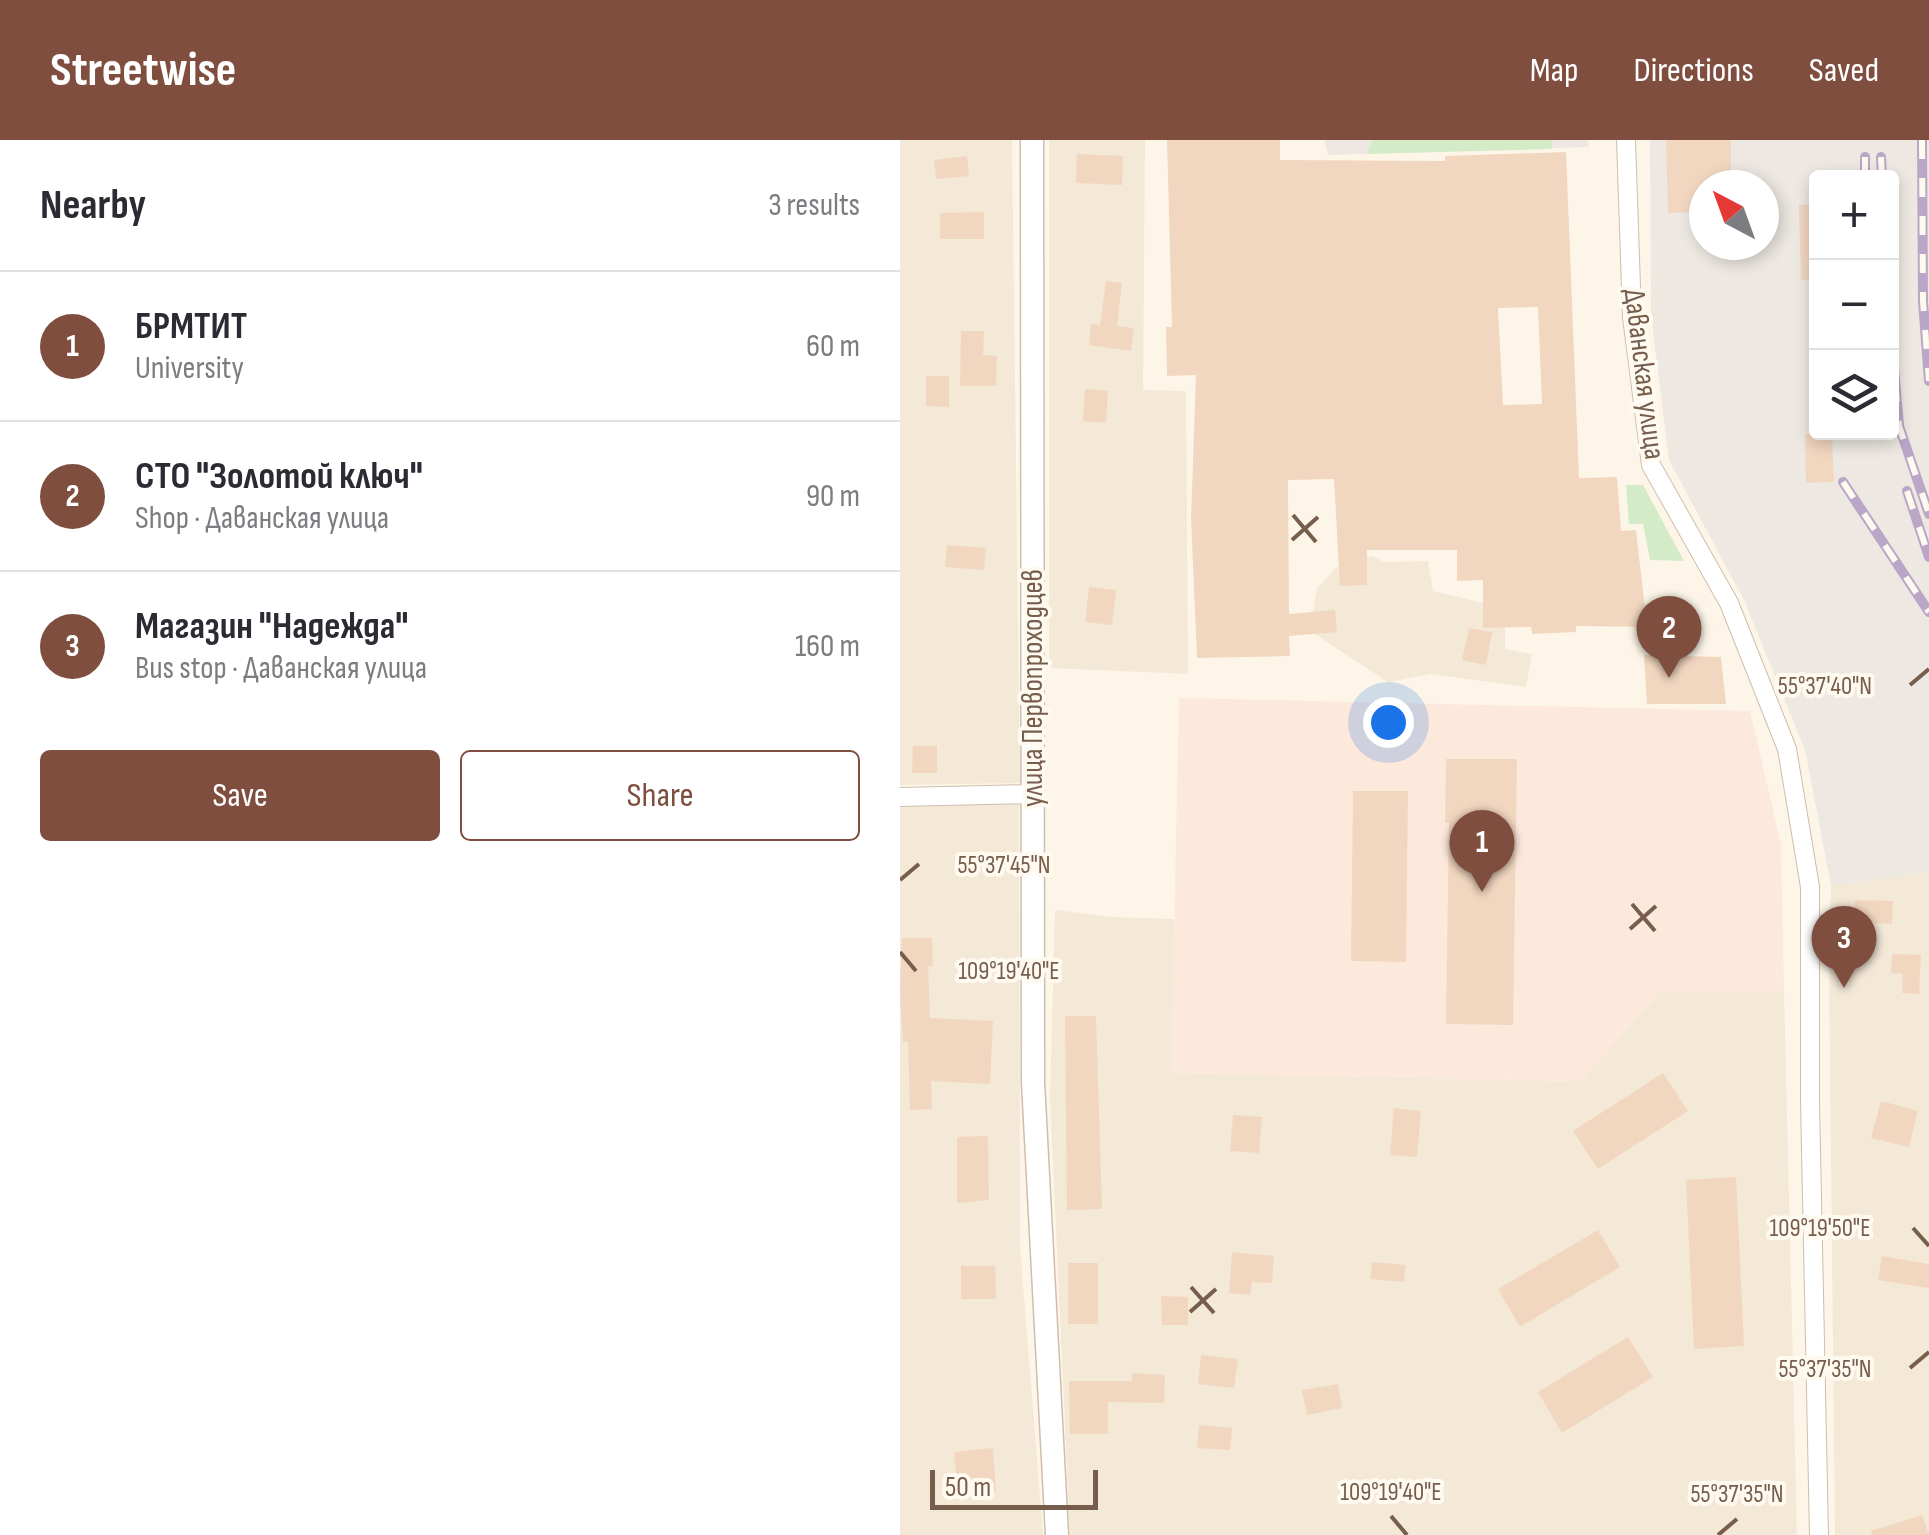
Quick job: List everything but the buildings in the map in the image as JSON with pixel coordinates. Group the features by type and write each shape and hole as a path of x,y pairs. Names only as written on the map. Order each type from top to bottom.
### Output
{"street":[{"name":"улица Первопроходцев","path":"1032,140 1034,1082 1057,1535"},
{"name":"Даванская улица","path":"1626,140 1632,316 1651,465 1729,603 1787,749 1810,887 1818,1535"},
{"path":"900,797 1033,794"}],"shaded area":[{"path":"900,140 1012,140 1020,783 900,785"},
{"path":"1049,140 1145,140 1143,390 1186,391 1188,674 1049,668"},
{"path":"1324,140 1588,140 1589,147 1328,155"},
{"path":"1650,140 1929,140 1929,872 1831,886 1805,750 1744,600 1669,460 1651,314"},
{"path":"1372,556 1384,562 1428,561 1433,591 1483,603 1483,627 1505,627 1505,649 1532,654 1526,687 1431,674 1388,682 1315,634 1317,588 1339,565"},
{"path":"1179,698 1750,711 1781,844 1784,991 1661,991 1580,1081 1171,1073"},
{"path":"1019,803 1020,1246 1043,1535 900,1535 900,807"},
{"path":"1929,872 1929,1535 1835,1535 1831,886"},
{"path":"1055,910 1174,919 1172,1073 1580,1081 1661,991 1784,991 1797,1535 1070,1535 1050,1098"}],"green space":[{"path":"1373,140 1552,140 1552,149 1366,154"},
{"path":"1626,485 1643,485 1684,561 1650,560 1643,524 1629,524"}],"railway":[{"path":"1922,140 1923,301 1929,381"},
{"path":"1865,157 1865,170"},
{"path":"1881,157 1882,170"},
{"path":"1892,350 1899,426 1929,514"},
{"path":"1843,482 1929,612"},
{"path":"1907,491 1929,557"}],"place":[{"name":"СТО \"Золотой ключ\"","path":"1669,678"},
{"name":"БРМТИТ","path":"1482,892"},
{"name":"Магазин \"Надежда\"","path":"1844,988"}]}
